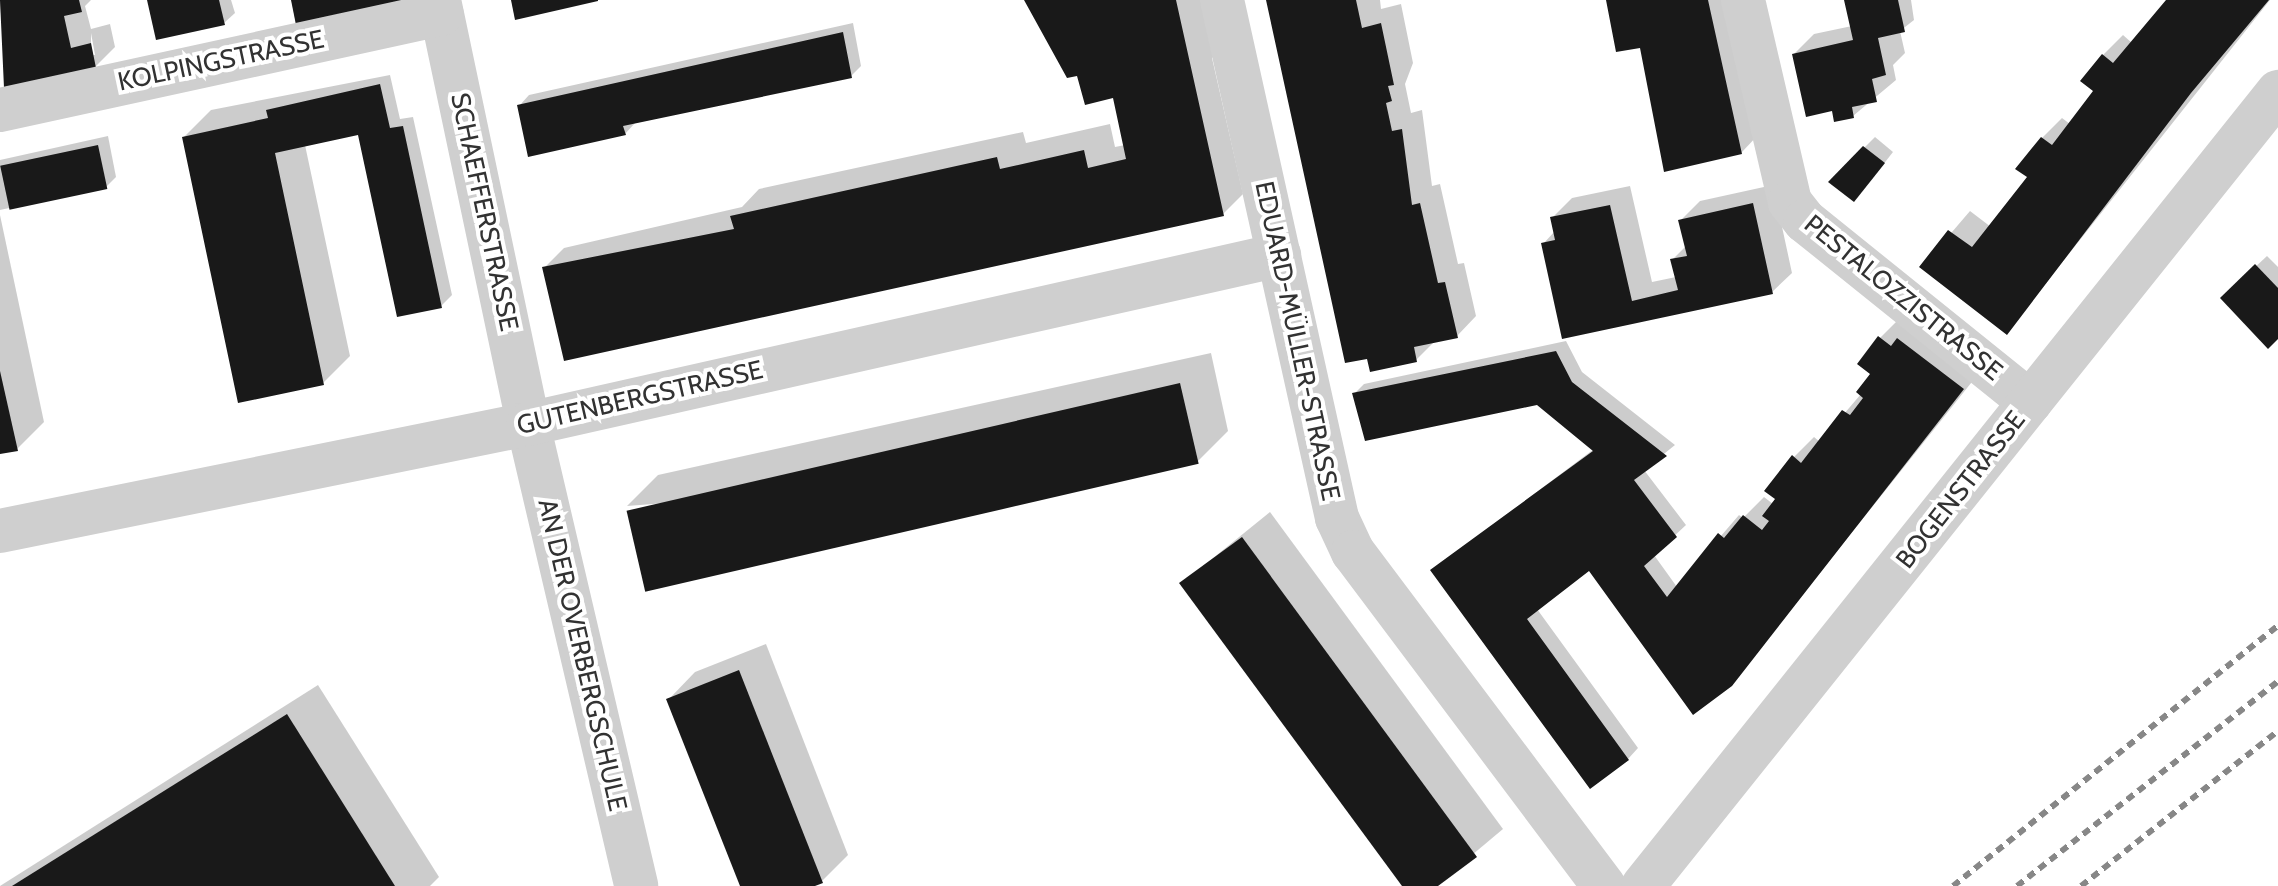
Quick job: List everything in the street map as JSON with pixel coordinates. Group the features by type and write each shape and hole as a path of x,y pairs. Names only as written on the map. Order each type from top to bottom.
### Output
{"street":[{"name":"EDUARD-MÜLLER-STRASSE","path":"1222,0 1327,487 1353,552 1604,886"},
{"name":"PESTALOZZISTRASSE","path":"1743,0 1790,202 1805,221 2030,402"},
{"name":"KOLPINGSTRASSE","path":"0,110 441,7"},
{"name":"SCHAEFFERSTRASSE","path":"441,7 528,424"},
{"name":"BOGENSTRASSE","path":"1643,886 2278,92"},
{"name":"GUTENBERGSTRASSE","path":"0,531 528,424 1279,255"},
{"name":"AN DER OVERBERGSCHULE","path":"528,424 636,886"}],"building":[{"path":"0,0 79,0 82,12 64,16 71,48 91,43 96,68 4,88"},
{"path":"147,0 219,0 225,25 156,40"},
{"path":"291,0 405,0 296,25"},
{"path":"511,0 598,0 598,1 515,20"},
{"path":"1024,0 1176,0 1224,216 564,361 542,267 734,229 730,216 997,157 1000,169 1084,150 1088,168 1126,159 1113,98 1085,105 1077,76 1067,78"},
{"path":"1266,0 1356,0 1362,28 1381,23 1394,85 1388,86 1392,101 1386,103 1392,131 1402,129 1412,205 1420,203 1438,283 1445,282 1458,338 1414,347 1417,362 1370,372 1367,359 1345,363"},
{"path":"1606,0 1708,0 1742,154 1664,172 1640,48 1616,52"},
{"path":"1844,0 1898,0 1905,32 1878,38 1886,75 1872,79 1877,102 1852,107 1854,118 1834,122 1832,111 1806,117 1792,54 1853,40"},
{"path":"2166,0 2269,0 2191,93 2007,335 1919,267 1948,230 1972,247 2027,177 2015,169 2041,137 2052,145 2093,91 2080,81 2102,54 2113,63"},
{"path":"843,32 852,78 623,126 626,135 528,157 517,105"},
{"path":"380,84 390,128 403,126 442,308 397,317 358,135 275,153 324,385 238,403 182,137 268,118 266,110"},
{"path":"98,145 107,189 10,210 0,166"},
{"path":"1863,146 1885,163 1854,202 1828,182"},
{"path":"1753,203 1773,294 1562,339 1541,243 1555,240 1550,217 1610,205 1632,301 1678,290 1670,259 1687,256 1678,220"},
{"path":"2255,264 2278,288 2278,339 2268,349 2220,298"},
{"path":"1878,336 1891,346 1897,338 1964,389 1732,686 1693,715 1589,571 1527,619 1629,760 1590,789 1430,570 1593,451 1537,405 1365,441 1352,393 1556,351 1572,382 1667,456 1634,480 1677,537 1644,566 1667,597 1718,533 1724,538 1743,515 1762,530 1769,521 1762,516 1775,499 1764,491 1792,455 1801,463 1842,410 1850,415 1863,398 1856,392 1870,374 1857,364"},
{"path":"0,371 18,451 0,454"},
{"path":"1180,383 1199,464 645,592 627,511"},
{"path":"1242,537 1477,857 1438,886 1402,886 1179,583"},
{"path":"739,670 823,883 815,886 740,886 666,699"},
{"path":"287,714 395,886 12,886"}],"railway":[{"path":"1953,886 2278,626"},
{"path":"2017,886 2278,681"},
{"path":"2081,886 2278,731"}]}
